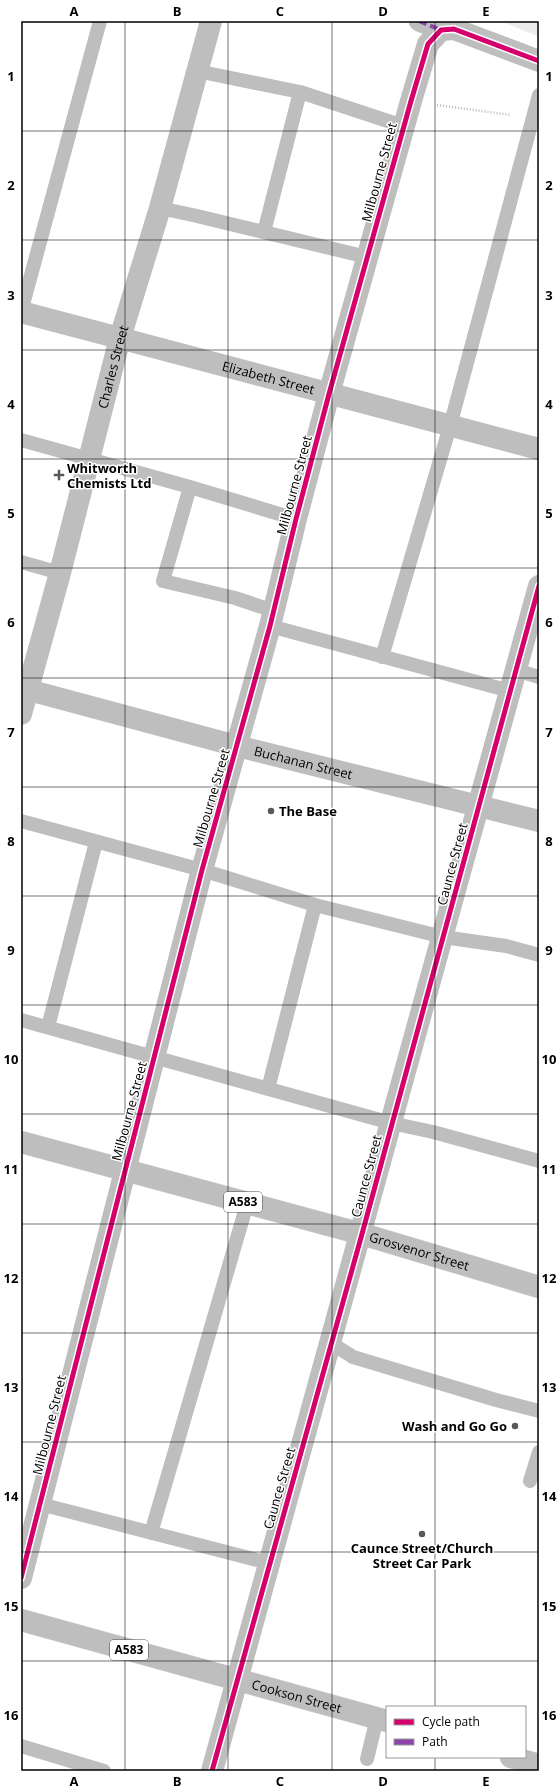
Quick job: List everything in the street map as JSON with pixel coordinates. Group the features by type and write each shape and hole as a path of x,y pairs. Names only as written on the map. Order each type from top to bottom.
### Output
{"street":[{"name":"Charles Street","path":"21,714 24,689 60,573 120,338 160,208 211,21"},
{"path":"419,21 441,30 454,29 539,61"},
{"name":"Milbourne Street","path":"21,1578 202,870 238,746 272,619 296,519 329,394 403,126 428,44 441,30"},
{"name":"Elizabeth Street","path":"21,312 539,449"},
{"name":"Caunce Street","path":"212,1771 362,1234 391,1123 539,586"},
{"name":"Buchanan Street","path":"24,689 238,746 539,821"},
{"name":"Grosvenor Street","path":"21,1142 362,1234 539,1288"},
{"name":"Cookson Street","path":"21,1620 382,1720"},
{"path":"514,1758 539,1765"}],"lane":[{"path":"21,312 100,21"},
{"path":"197,71 300,92 403,126"},
{"path":"264,232 300,92"},
{"path":"382,658 450,426 539,95"},
{"path":"160,208 367,257"},
{"path":"21,440 190,487 296,519"},
{"path":"190,487 162,581 235,598 272,619 382,658 510,691"},
{"path":"21,562 60,573"},
{"path":"516,670 539,677"},
{"path":"21,821 202,870 315,905 443,937 506,946 539,955"},
{"path":"48,1027 96,842"},
{"path":"268,1089 315,905"},
{"path":"21,1020 391,1123 432,1132 539,1161"},
{"path":"152,1533 247,1204"},
{"path":"331,1343 353,1357 539,1412"},
{"path":"530,1481 539,1452"},
{"path":"40,1504 269,1563"},
{"path":"367,1759 382,1720"},
{"path":"21,1746 85,1768 104,1771"}],"path":[{"path":"411,101 532,118"}],"shaded area":[{"path":"500,21 539,21 539,36 535,35"}],"marked path":[{"path":"419,21 441,30"}],"cycle path":[{"path":"21,1578 202,870 270,626 329,394 428,44 441,30 454,29 539,61"},
{"path":"212,1771 362,1234 539,586"}],"place":[{"name":"Whitworth Chemists Ltd","path":"59,475"},
{"name":"The Base","path":"271,811"},
{"name":"Wash and Go Go","path":"515,1426"},
{"name":"Caunce Street/Church Street Car Park","path":"422,1534"}]}
